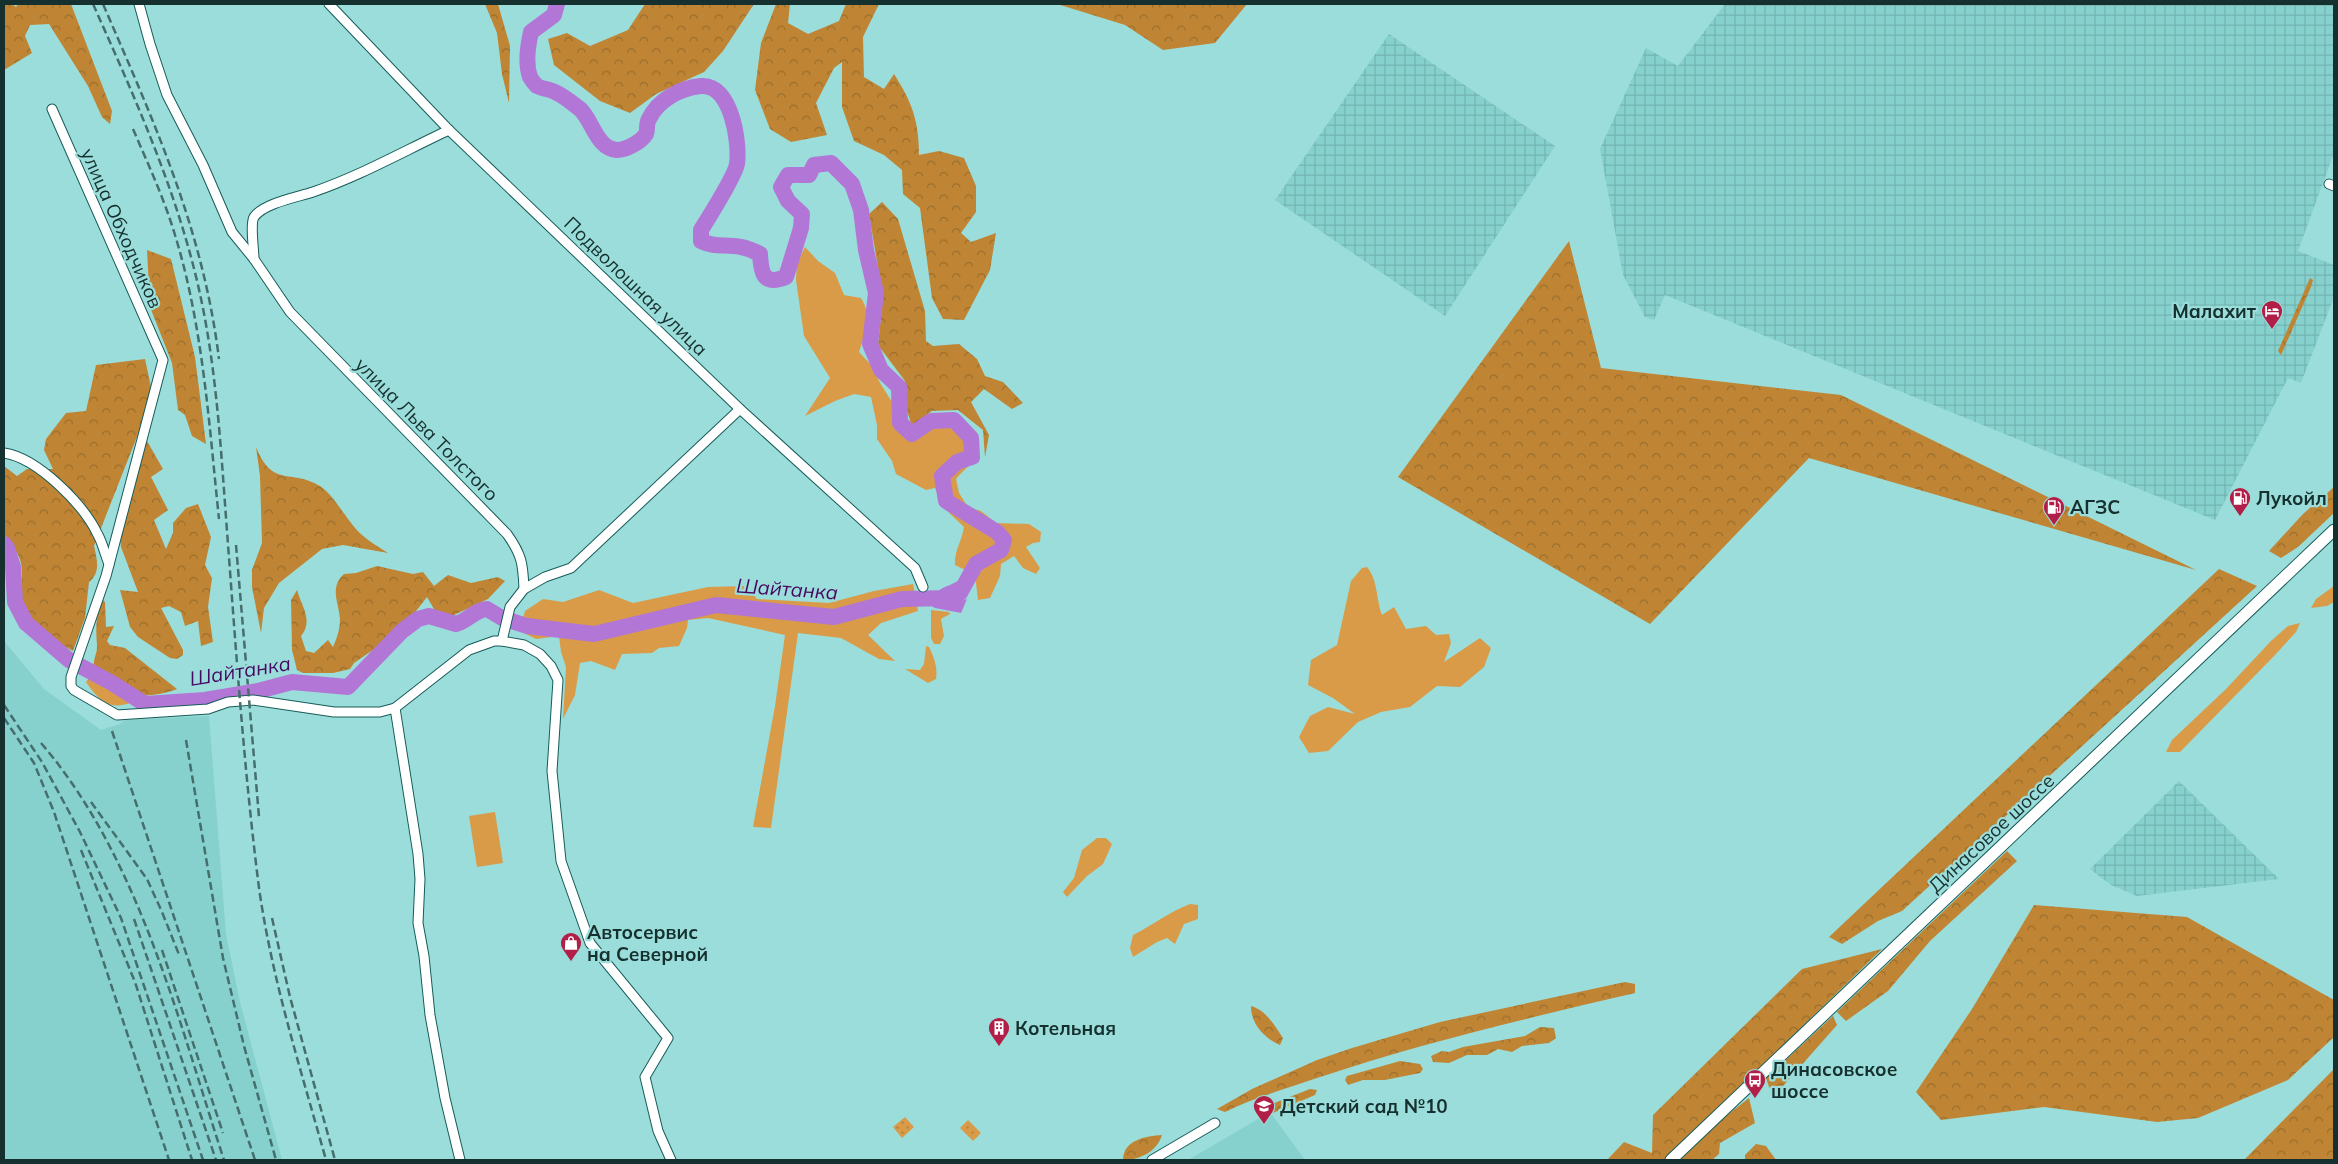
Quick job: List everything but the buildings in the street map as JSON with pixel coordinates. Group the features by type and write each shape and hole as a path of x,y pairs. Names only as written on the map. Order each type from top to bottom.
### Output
{"street":[{"name":"улица Льва Толстого","path":"139,4 167,95 203,165 232,232 254,259 290,312 507,534 523,561 524,589"},
{"name":"Подволошная улица","path":"329,4 449,130 740,409 915,568 923,587"},
{"name":"улица Обходчиков","path":"52,109 163,360 109,564"},
{"path":"254,259 253,218 256,215 276,203 315,191 364,171 449,130"},
{"path":"502,641 508,614 515,600 524,589 545,577 571,568 740,409"},
{"path":"4,453 31,464 59,485 81,509 98,534 109,564 71,677 71,686 74,690 118,715 208,709 228,702 253,700 334,712 372,712 395,708 469,650 494,641 524,645 540,654 551,666 558,680 552,771 561,861 590,943 668,1038 645,1078 658,1131 671,1160"},
{"name":"Динасовое шоссе","path":"1671,1160 2334,530"},
{"path":"395,708 418,854 420,879 418,923 432,1024 445,1098 460,1160"},
{"path":"1152,1160 1214,1124"}],"shaded area":[{"path":"1725,4 2334,4 2334,153 2298,251 2334,265 2334,297 2301,383 2288,378 2215,520 1665,295 1654,320 1645,317 1623,275 1600,149 1646,48 1678,66"},
{"path":"1389,34 1555,146 1445,316 1275,200"},
{"path":"805,247 818,261 835,273 844,295 861,298 865,305 867,325 859,352 873,367 880,383 906,424 913,428 929,418 944,414 958,418 965,423 977,442 978,450 974,460 956,479 959,493 968,507 981,511 996,523 1029,524 1041,532 1040,542 1026,547 1040,568 1036,574 1023,568 1014,556 1001,564 1000,576 990,598 978,600 975,575 955,565 964,527 943,507 935,488 926,490 896,474 892,461 877,439 877,425 871,397 854,394 805,416 830,378 804,336 796,280 797,263"},
{"path":"1367,567 1375,584 1382,615 1394,607 1406,629 1426,626 1436,635 1449,634 1451,643 1444,662 1480,638 1491,648 1484,667 1460,687 1437,686 1410,707 1381,712 1358,722 1328,751 1309,753 1299,737 1310,716 1328,707 1355,714 1333,698 1308,685 1311,660 1337,645 1351,581 1362,568"},
{"path":"972,570 961,601 967,599 961,613 935,608 926,603 926,595 934,595"},
{"path":"913,584 918,611 881,623 868,635 895,661 879,659 841,638 798,633 771,828 753,827 775,706 785,635 708,618 688,620 687,628 679,646 659,648 652,653 622,654 615,670 591,661 580,663 575,695 563,719 566,667 561,652 559,636 536,639 520,631 525,611 543,599 563,602 599,590 633,603 708,587 746,586 757,599 829,603 874,591"},
{"path":"2334,586 2334,602 2327,606 2311,608 2316,599"},
{"path":"931,610 949,612 950,614 941,619 944,636 940,644 934,644 931,638"},
{"path":"2300,623 2296,632 2275,655 2180,752 2166,752 2172,740 2226,689 2271,641 2288,626"},
{"path":"4,641 44,689 101,730 120,724 125,720 209,716 226,934 240,1002 282,1160 4,1160"},
{"path":"926,646 929,647 936,671 936,679 928,683 905,669 920,670 924,664"},
{"path":"95,671 113,688 125,694 149,696 128,704 113,705 106,703 93,692 86,682"},
{"path":"2179,781 2279,879 2137,896 2111,885 2090,869"},
{"path":"495,812 503,863 477,867 469,816"},
{"path":"1097,838 1106,838 1112,844 1103,864 1087,876 1067,897 1063,892 1074,878 1082,850"},
{"path":"1190,904 1198,905 1198,919 1184,924 1175,944 1167,938 1133,957 1130,948 1133,935"},
{"name":"Детский сад №10","path":"1270,1112 1305,1160 1188,1160"},
{"path":"905,1117 914,1127 902,1138 893,1127"},
{"path":"968,1120 981,1133 973,1141 960,1128"}],"green space":[{"path":"4,4 12,4 16,7 18,4 71,4 112,111 110,124 102,117 88,86 49,24 30,25 25,36 32,53 4,70"},
{"path":"485,4 498,4 510,46 509,103 502,74 497,33"},
{"path":"645,4 754,4 723,51 704,72 656,94 630,113 600,101 554,65 548,39 567,33 590,46 628,30"},
{"path":"776,4 790,4 788,23 808,34 839,21 846,4 879,4 863,37 864,77 884,89 894,74 906,94 913,112 918,132 919,155 939,151 964,158 976,186 976,212 961,233 971,242 996,233 990,270 964,320 943,319 932,298 920,208 903,194 902,170 884,155 854,141 842,107 842,62 834,68 816,103 827,135 791,142 770,129 755,90 761,43"},
{"path":"1057,4 1247,4 1215,43 1163,50 1125,25"},
{"path":"882,202 898,219 925,311 926,341 933,346 959,344 977,359 985,376 1003,382 1023,403 1012,409 984,389 971,402 989,435 985,457 983,430 958,410 932,411 912,426 905,405 905,381 878,345 883,297 869,214"},
{"path":"1569,241 1601,368 1841,395 2196,570 1809,458 1650,624 1398,477"},
{"path":"147,250 171,259 195,357 206,444 192,436 185,415 178,410 172,363 150,307"},
{"path":"2310,278 2313,280 2311,287 2281,355 2278,351"},
{"path":"145,359 153,396 94,546 97,570 89,582 85,618 73,651 38,628 27,615 24,607 21,563 13,547 4,539 4,466 17,476 27,469 53,469 44,450 46,439 66,413 86,411 96,365"},
{"path":"143,434 163,469 151,477 168,510 154,520 166,549 173,533 173,523 186,508 198,504 211,537 205,565 212,578 208,607 213,642 201,646 198,621 185,626 181,612 169,606 161,608 183,650 183,655 177,659 170,658 138,637 130,627 120,590 138,592 121,547 119,526"},
{"path":"256,447 262,460 276,473 283,476 300,478 320,486 331,496 362,535 388,553 343,545 322,549 279,583 264,608 261,633 252,587 252,570 262,543 260,476"},
{"path":"2334,487 2334,513 2298,547 2281,558 2269,551 2303,514"},
{"path":"377,566 413,574 423,572 434,586 448,575 471,583 498,577 505,581 488,599 452,616 438,616 427,597 413,615 394,630 386,641 354,663 350,669 333,673 303,673 297,670 292,650 291,600 297,590 307,619 305,630 301,636 306,651 314,653 328,640 333,647 337,637 340,619 336,590 339,579 344,574 356,573"},
{"path":"2219,569 2257,586 1902,911 1878,921 1842,944 1829,937"},
{"path":"103,600 105,602 106,627 114,626 107,641 110,645 125,648 177,689 155,695 132,695 110,687 102,680 95,670 94,664 97,648 97,616"},
{"path":"2007,851 2017,861 1930,941 1888,991 1846,1021 1837,1012"},
{"path":"2034,905 2187,917 2334,1000 2334,1037 2288,1080 2198,1118 2157,1122 2044,1107 1941,1120 1916,1092 1972,1009"},
{"path":"1882,949 1665,1160 1607,1160 1624,1142 1652,1153 1653,1115 1802,969"},
{"path":"1625,982 1635,984 1635,993 1435,1042 1317,1078 1225,1112 1217,1109 1252,1089 1317,1060 1352,1048 1440,1022"},
{"path":"1251,1006 1266,1015 1273,1024 1283,1038 1280,1045 1260,1030 1253,1019"},
{"path":"1833,1016 1837,1025 1777,1093 1769,1087 1766,1078"},
{"path":"1540,1027 1554,1028 1556,1038 1549,1043 1522,1046 1512,1052 1498,1049 1487,1055 1467,1055 1449,1063 1433,1062 1431,1056 1442,1051 1449,1052 1463,1047 1525,1036"},
{"path":"1400,1061 1420,1064 1423,1069 1420,1073 1385,1080 1363,1080 1348,1085 1345,1080 1347,1076"},
{"path":"2334,1069 2334,1160 2244,1160"},
{"path":"1310,1089 1317,1090 1315,1095 1266,1116 1261,1115 1259,1109"},
{"path":"1749,1098 1755,1123 1720,1143 1719,1154 1712,1160 1679,1160 1726,1116"},
{"path":"1162,1135 1160,1141 1147,1154 1123,1160 1127,1148 1136,1140"},
{"path":"1756,1144 1766,1146 1776,1160 1745,1160 1745,1155"}],"waterway":[{"name":"Шайтанка","path":"4,544 13,567 15,602 26,623 69,660 112,683 145,704 205,700 258,691 292,682 348,687 402,631 418,619 429,616 456,624 478,611 487,609 502,618 527,626 594,634 716,605 834,617 902,599 950,598 960,593 976,564 1001,550 1004,540 997,532 946,501 942,476 957,462 972,457 971,438 954,420 931,421 912,434 900,423 899,387 881,370 870,344 876,293 866,250 861,210 852,184 831,163 814,165 809,175 788,175 781,187 788,201 802,214 801,228 786,277 768,279 761,267 760,254 753,251 741,247 701,241 701,230 727,187 737,164 738,154 735,129 726,104 720,94 711,88 701,86 678,92 670,96 653,112 648,121 646,134 641,140 625,149 617,150 610,148 599,139 580,109 553,91 537,86 528,72 527,60 531,32 554,15 557,4"}],"railway":[{"path":"93,4 140,110 168,183 191,256 206,323 218,412 241,710 259,888 279,991 326,1160"},
{"path":"103,4 158,134 189,221 212,311 219,359"},
{"path":"133,129 171,221 185,269 204,376 219,519"},
{"path":"236,545 259,817"},
{"path":"4,705 42,762 80,832 121,918 203,1160"},
{"path":"4,718 34,763 54,812 169,1160"},
{"path":"112,731 255,1160"},
{"path":"186,740 223,958 244,1046 276,1160"},
{"path":"41,743 75,788 104,837 130,888 172,997 224,1160"},
{"path":"91,802 147,879 180,957"},
{"path":"81,850 135,982 192,1160"},
{"path":"272,918 290,997 335,1160"},
{"path":"134,919 216,1160"},
{"path":"162,950 223,1133"}],"place":[{"name":"Малахит","path":"2272,330"},
{"name":"Лукойл","path":"2240,517"},
{"name":"АГЗС","path":"2054,526"},
{"name":"Автосервис на Северной","path":"571,962"},
{"name":"Котельная","path":"999,1047"},
{"name":"Динасовское шоссе","path":"1755,1099"},
{"name":"Детский сад №10","path":"1264,1125"}]}
